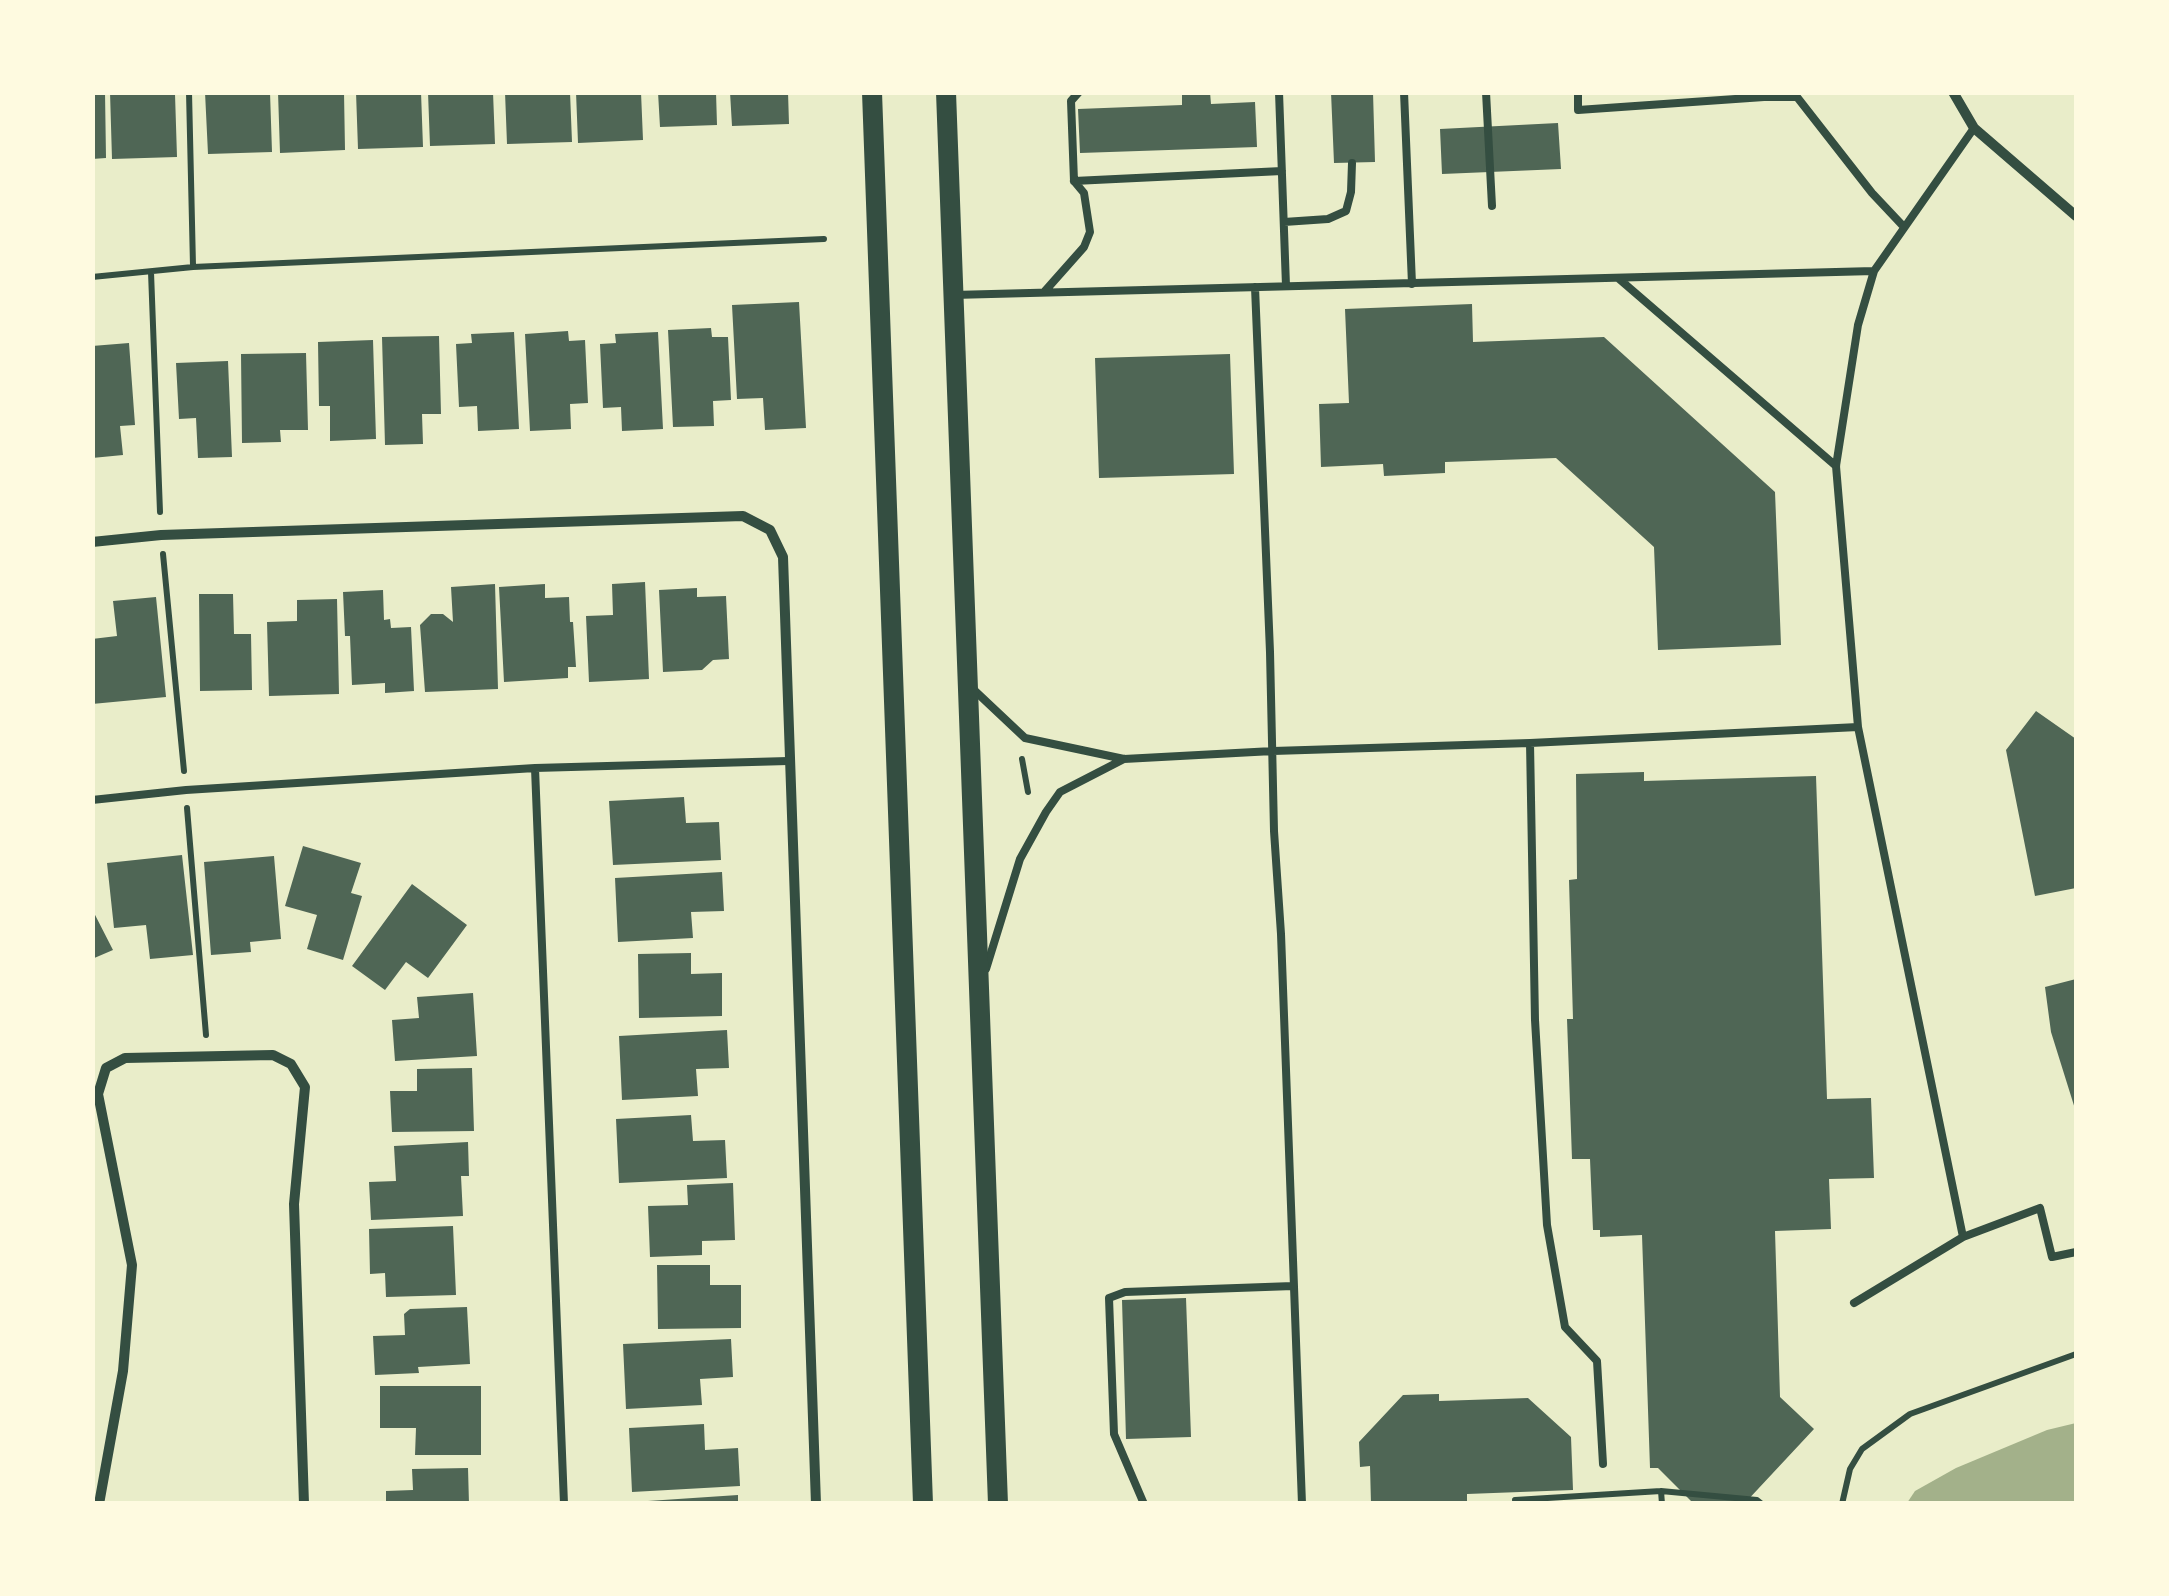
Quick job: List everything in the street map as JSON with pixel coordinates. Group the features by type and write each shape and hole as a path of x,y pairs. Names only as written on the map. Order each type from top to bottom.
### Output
{"main road":[{"path":"872,92 923,1504"},
{"path":"946,92 998,1504"}],"street":[{"path":"1952,92 1974,128 2076,216"},
{"path":"92,542 161,535 743,516 770,530 782,557 816,1504"},
{"path":"98,1504 123,1370 132,1266 98,1094 106,1068 125,1058 273,1055 291,1064 305,1087 294,1204 304,1504"}],"lane":[{"path":"1044,292 1084,247 1090,232 1084,193 1074,181 1071,101 1079,92"},
{"path":"1279,92 1286,286"},
{"path":"1404,92 1412,284"},
{"path":"1486,92 1492,206"},
{"path":"1578,92 1578,110 1764,94 1797,96 1872,192 1904,226"},
{"path":"1963,1236 1858,727 1836,466 1858,325 1874,271 1974,128"},
{"path":"1284,222 1328,218 1346,210 1352,163"},
{"path":"1074,181 1282,172"},
{"path":"952,295 1874,271"},
{"path":"1618,278 1836,466"},
{"path":"1255,287 1302,1504"},
{"path":"968,684 1025,738 1124,759 1858,727"},
{"path":"1530,743 1535,1020 1547,1224 1565,1327 1597,1361 1603,1464"},
{"path":"980,992 1020,859 1046,812 1060,792 1124,759"},
{"path":"92,800 186,790 535,768 788,761"},
{"path":"535,768 564,1504"},
{"path":"1854,1303 1963,1236 2040,1208 2052,1257 2076,1252"},
{"path":"1144,1504 1114,1434 1109,1298 1125,1292 1294,1286"}],"path":[{"path":"189,92 194,267"},
{"path":"92,278 194,267 824,239"},
{"path":"151,272 161,535"},
{"path":"1020,752 1028,792"},
{"path":"1842,1504 1850,1468 1862,1449 1910,1414 2076,1354"},
{"path":"1661,1492 1662,1504"},
{"path":"1515,1500 1661,1492 1757,1500 1762,1504"}],"shaded area":[{"path":"2076,1423 2076,1503 1907,1503 1915,1491 1956,1468 2047,1430"}],"building":[{"path":"92,92 105,92 106,158 92,159"},
{"path":"110,92 175,94 177,157 112,159"},
{"path":"205,92 270,92 272,152 208,154"},
{"path":"278,92 344,92 345,150 280,153"},
{"path":"356,92 421,92 423,147 358,149"},
{"path":"428,92 493,92 495,144 430,146"},
{"path":"505,92 570,92 572,142 507,144"},
{"path":"576,92 641,92 643,140 578,143"},
{"path":"658,92 716,92 717,125 660,127"},
{"path":"730,92 788,92 789,124 732,126"},
{"path":"1182,92 1210,92 1211,104 1255,102 1257,147 1080,153 1078,109 1182,105"},
{"path":"1331,92 1373,92 1375,162 1334,163"},
{"path":"1558,123 1561,169 1442,174 1440,129"},
{"path":"799,302 806,428 765,430 763,398 737,399 732,305"},
{"path":"1472,304 1473,342 1604,337 1775,492 1781,645 1658,650 1654,547 1556,458 1445,462 1445,473 1384,476 1383,464 1321,467 1319,404 1349,403 1345,309"},
{"path":"711,328 712,337 728,337 731,400 713,401 714,426 673,427 668,330"},
{"path":"568,331 569,341 585,340 588,403 570,404 571,429 530,431 525,334"},
{"path":"514,332 519,429 478,431 477,406 459,407 456,344 472,343 471,334"},
{"path":"658,332 663,429 622,431 621,407 603,408 600,344 616,343 615,334"},
{"path":"439,336 441,414 422,414 423,444 385,445 382,337"},
{"path":"373,340 376,439 330,441 330,406 319,406 318,342"},
{"path":"129,343 135,425 120,426 123,455 92,458 92,346"},
{"path":"306,353 308,430 280,430 281,442 242,443 241,354"},
{"path":"1230,354 1234,474 1099,478 1095,358"},
{"path":"228,361 232,457 198,458 196,418 179,419 176,363"},
{"path":"645,582 649,679 589,682 586,616 613,615 612,584"},
{"path":"495,584 498,689 425,692 420,625 431,614 443,614 453,622 451,587"},
{"path":"545,584 545,598 569,597 576,667 568,667 568,678 504,682 499,587"},
{"path":"697,588 697,597 726,596 729,659 713,660 702,670 663,672 659,590"},
{"path":"383,590 384,620 390,619 391,628 411,627 414,691 385,693 385,683 352,685 343,592"},
{"path":"199,594 233,594 234,634 251,634 252,690 200,691"},
{"path":"156,597 166,697 92,704 92,639 117,636 113,601"},
{"path":"337,599 339,694 269,696 267,622 297,621 297,600"},
{"path":"2036,711 2076,739 2076,888 2035,896 2006,750"},
{"path":"1644,772 1644,781 1816,776 1827,1099 1871,1098 1874,1178 1829,1179 1831,1229 1775,1231 1780,1397 1814,1429 1744,1504 1694,1504 1658,1468 1650,1468 1642,1235 1600,1237 1600,1230 1593,1230 1590,1159 1572,1159 1567,1019 1573,1019 1569,880 1577,879 1576,774"},
{"path":"684,797 686,823 719,822 721,860 613,865 609,801"},
{"path":"303,846 361,863 351,893 362,896 343,960 307,949 317,915 285,906"},
{"path":"182,855 193,955 150,959 146,925 114,928 107,863"},
{"path":"274,856 281,939 250,942 251,952 211,955 204,862"},
{"path":"722,872 724,911 691,912 693,938 618,942 615,878"},
{"path":"412,884 467,925 428,978 406,962 385,990 352,966"},
{"path":"92,909 113,950 92,959"},
{"path":"691,953 691,974 722,973 722,1016 639,1018 638,954"},
{"path":"2076,979 2076,1112 2051,1032 2045,987"},
{"path":"473,993 477,1056 395,1061 392,1020 419,1018 417,997"},
{"path":"727,1030 729,1068 696,1069 698,1096 622,1100 619,1036"},
{"path":"472,1068 474,1131 392,1132 390,1091 417,1091 417,1069"},
{"path":"691,1115 693,1141 725,1140 727,1178 619,1183 616,1119"},
{"path":"468,1142 469,1176 461,1176 463,1216 371,1220 369,1182 396,1181 394,1146"},
{"path":"733,1183 735,1240 702,1241 702,1255 650,1257 648,1206 688,1205 687,1185"},
{"path":"453,1226 456,1295 386,1297 385,1273 370,1274 369,1229"},
{"path":"657,1265 710,1265 710,1285 741,1285 741,1328 658,1329"},
{"path":"1186,1298 1191,1437 1126,1439 1122,1300"},
{"path":"467,1307 470,1364 418,1367 419,1373 375,1375 373,1336 405,1335 404,1314 410,1309"},
{"path":"731,1339 733,1377 700,1379 702,1405 626,1409 623,1344"},
{"path":"380,1386 481,1386 481,1455 415,1455 416,1428 380,1428"},
{"path":"1439,1394 1439,1401 1528,1398 1571,1437 1573,1490 1467,1494 1467,1504 1371,1504 1370,1466 1360,1467 1359,1442 1403,1395"},
{"path":"704,1424 705,1450 738,1448 740,1486 632,1492 629,1428"},
{"path":"468,1468 469,1504 386,1504 386,1491 413,1490 412,1469"},
{"path":"738,1495 738,1504 648,1504 648,1501"}]}
